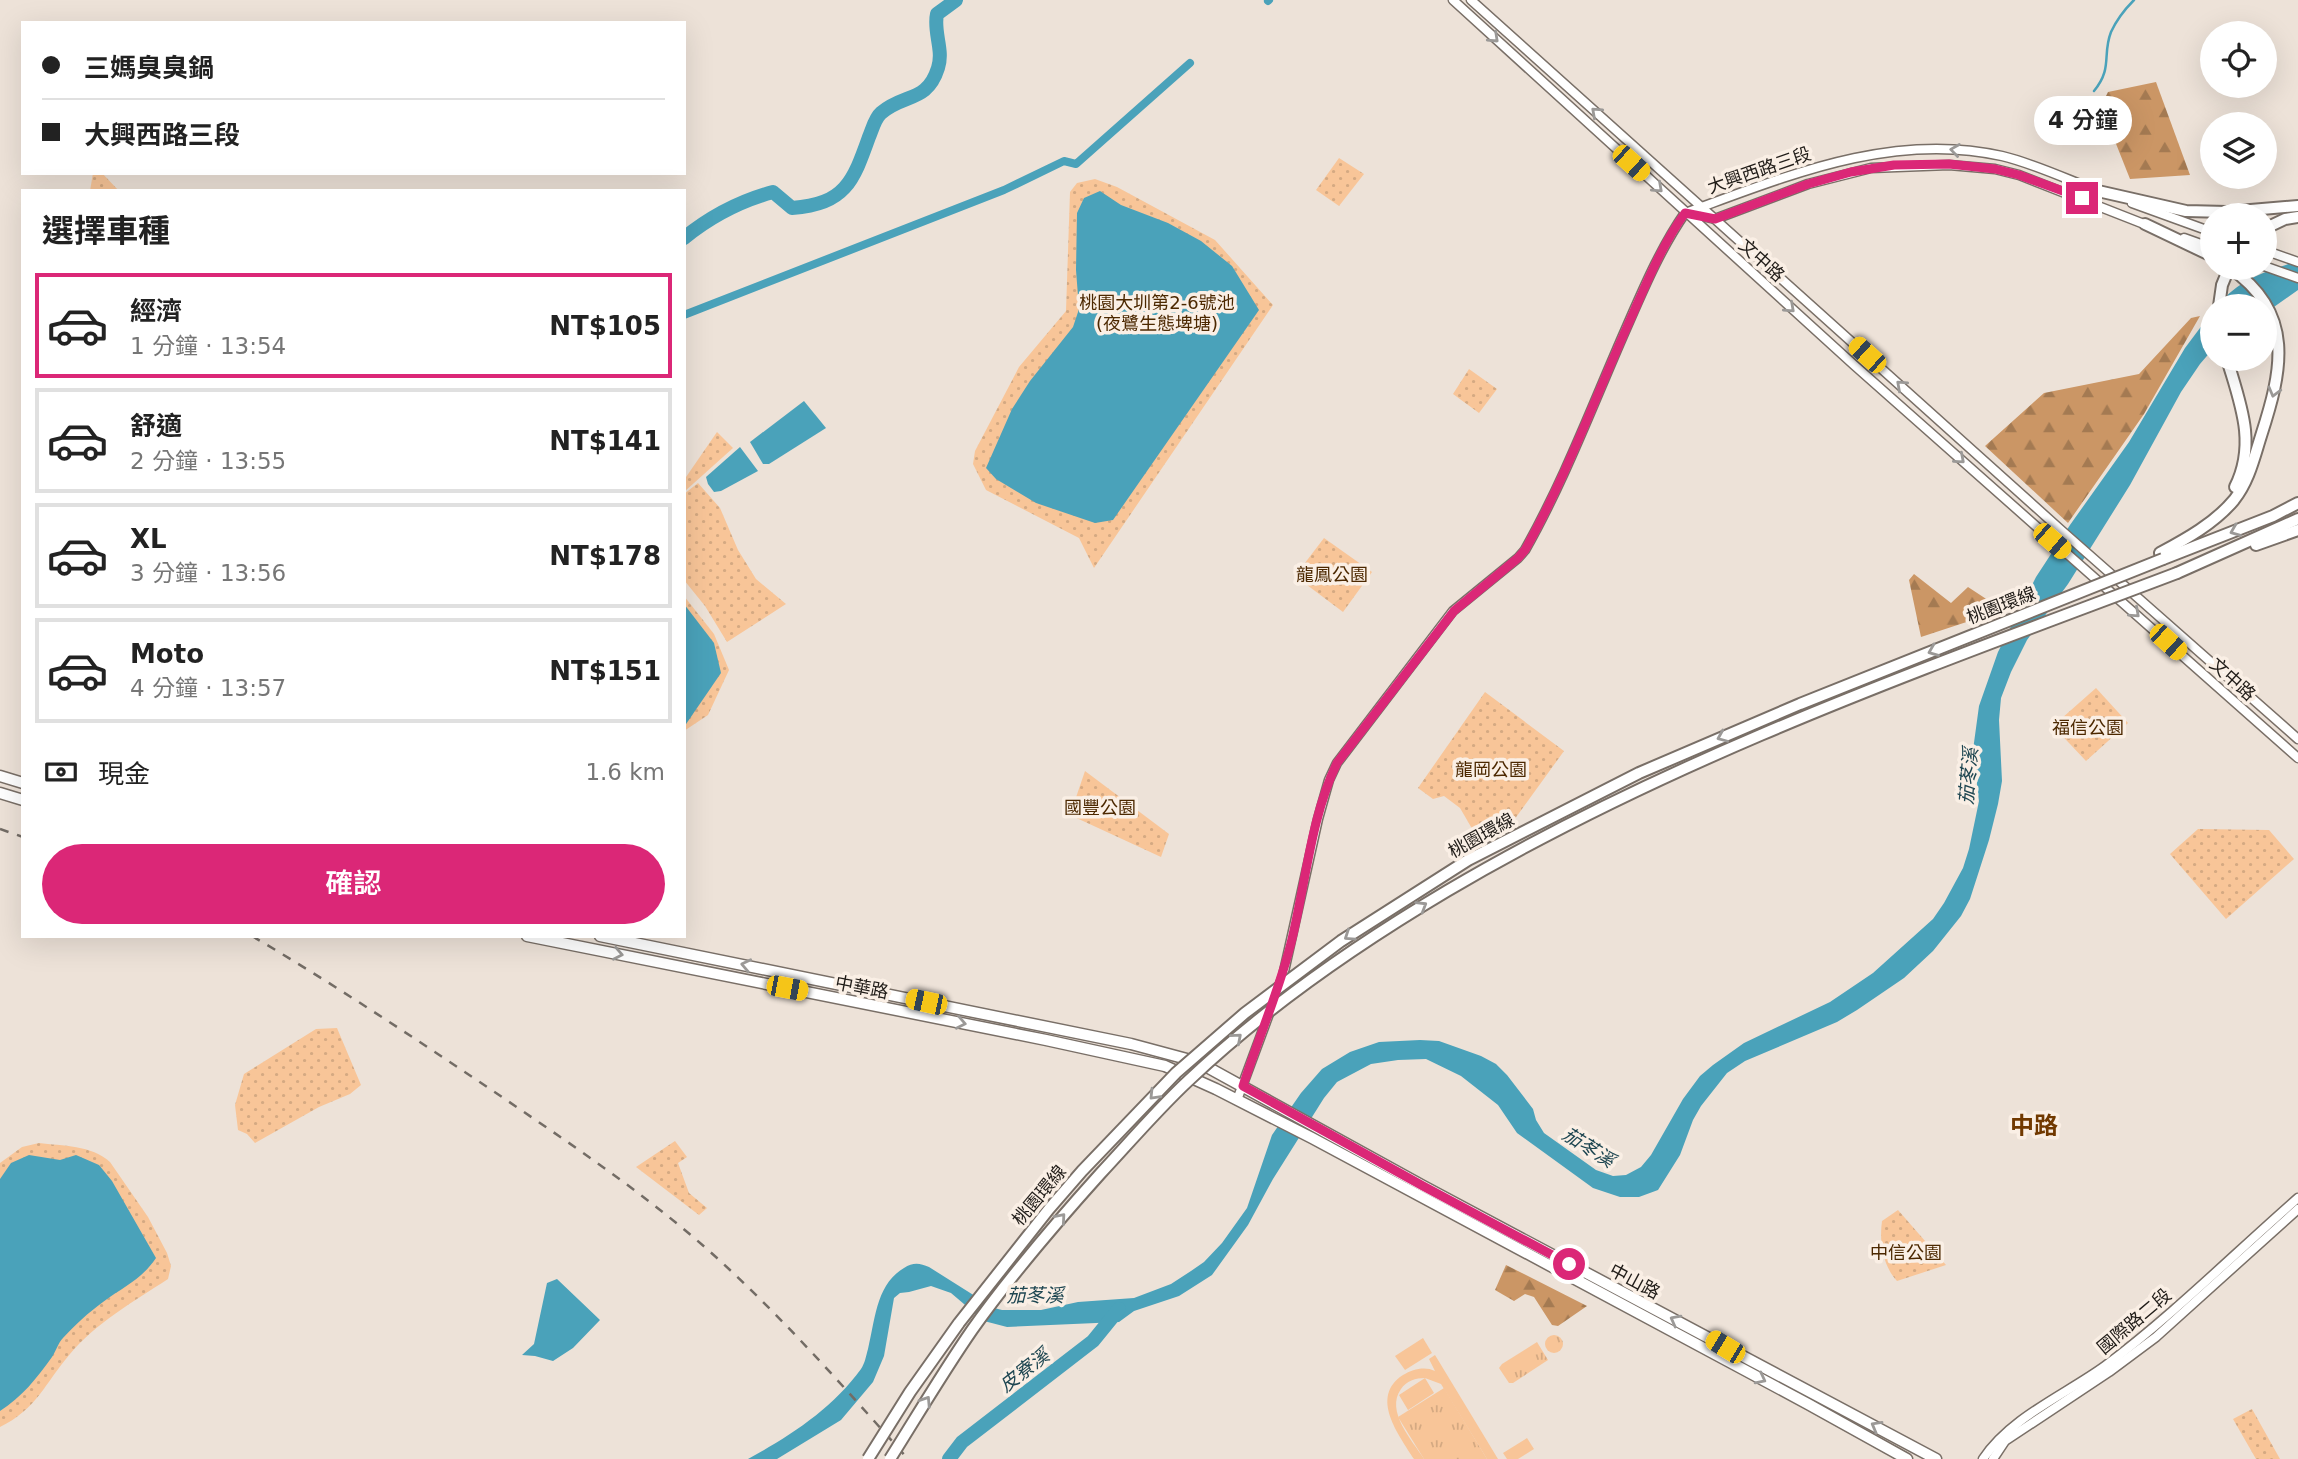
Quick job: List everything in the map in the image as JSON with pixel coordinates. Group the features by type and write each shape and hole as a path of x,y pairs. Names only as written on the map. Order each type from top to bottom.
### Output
{"highway":[{"path":"2098,191 2186,211 2227,212 2298,206"},
{"path":"2277,223 2298,217"},
{"path":"2145,224 2200,250"},
{"path":"2162,556 2209,523 2233,502 2250,472 2279,374 2274,325 2258,293 2246,280"},
{"path":"2209,523 2228,499 2245,458 2247,437 2240,399 2231,371"},
{"path":"2162,556 2273,516 2298,503"},
{"name":"桃園環線","path":"890,1459 973,1329 1023,1262 1134,1136 1189,1080 1235,1040 1351,951 1432,900 1566,824 1694,763 1900,678 2177,573 2298,519"},
{"path":"2177,573 2298,530"},
{"name":"桃園環線","path":"869,1459 910,1392 960,1323 1049,1209 1089,1164 1176,1073 1245,1013 1341,942 1468,860 1639,773 1800,704 2110,581 2162,556"}],"main road":[{"path":"0,776 21,782"},
{"path":"0,793 21,799"},
{"name":"中華路","path":"537,938 1035,1037 1165,1066 1264,1113"},
{"name":"中華路","path":"610,938 1131,1044 1198,1062 1271,1102"},
{"name":"中山路","path":"1271,1102 1423,1186 1936,1459"},
{"name":"中山路","path":"1264,1113 1907,1459"}],"street":[{"name":"文中路","path":"1453,0 1685,213 2298,758"},
{"name":"文中路","path":"1471,0 2090,556 2298,739"},
{"name":"大興西路三段","path":"1685,213 1814,167 1884,151 1944,148 2003,156 2200,228"},
{"name":"大興西路三段","path":"1685,213 1715,219 1808,184 1851,172 1894,165 1949,164 1995,169 2019,175 2200,243"},
{"path":"1237,1100 1283,976 1318,819 1329,780 1337,763 1454,611 1525,550 1566,466 1668,236 1685,213"},
{"path":"2277,255 2298,262"},
{"path":"2277,271 2298,278"},
{"path":"2068,554 2076,543"},
{"name":"國際路二段","path":"1983,1459 2002,1436 2105,1366 2150,1330 2298,1198"},
{"name":"國際路二段","path":"1993,1459 2005,1441 2109,1372 2156,1337 2298,1209"}],"green space":[{"path":"2156,82 2190,175 2130,179 2101,106 2108,92"},
{"path":"1339,158 1364,174 1339,206 1316,190"},
{"path":"93,175 104,175 117,189 90,189"},
{"name":"桃園大圳第2-6號池 (夜鷺生態埤塘)","path":"1095,179 1117,187 1215,240 1273,305 1094,568 1079,538 986,490 973,464 975,451 1019,367 1066,311 1070,192 1077,183"},
{"path":"2200,316 2144,414 2068,523 1985,446 2044,393 2139,374 2191,318"},
{"path":"1469,369 1497,389 1479,413 1453,394"},
{"path":"717,432 733,448 686,490 686,477"},
{"path":"698,483 720,508 738,550 756,579 786,604 727,642 705,606 686,582 686,492"},
{"name":"龍鳳公園","path":"1324,538 1372,572 1343,612 1295,576"},
{"path":"1914,574 1951,603 1968,587 2003,610 1921,637 1909,580"},
{"path":"686,599 714,634 729,670 708,715 686,730"},
{"name":"福信公園","path":"2096,688 2128,723 2086,761 2053,726"},
{"name":"龍岡公園","path":"1485,692 1564,751 1509,827 1468,847 1474,832 1460,808 1444,796 1433,799 1418,788"},
{"name":"國豐公園","path":"1085,771 1169,834 1161,857 1070,815"},
{"path":"2198,829 2269,830 2294,859 2226,919 2170,854"},
{"path":"337,1028 361,1085 350,1094 319,1107 255,1143 247,1134 238,1130 235,1105 244,1074 316,1029"},
{"path":"675,1141 687,1157 678,1163 689,1193 707,1208 699,1215 636,1167"},
{"path":"39,1143 86,1149 110,1162 148,1217 171,1266 168,1279 92,1332 70,1354 32,1404 0,1427 0,1163 22,1147"},
{"name":"中信公園","path":"1898,1210 1946,1265 1897,1281 1885,1261 1881,1229 1882,1221"},
{"path":"1506,1265 1587,1306 1558,1326 1552,1325 1534,1297 1525,1294 1514,1301 1495,1290"},
{"path":"1550,1335 1558,1335 1563,1344 1561,1351 1550,1353 1545,1348 1545,1340"},
{"path":"1423,1338 1432,1353 1405,1370 1395,1356"},
{"path":"1537,1342 1548,1360 1509,1383 1499,1368"},
{"path":"1435,1355 1498,1459 1487,1459 1441,1384 1425,1378 1406,1384 1397,1398 1398,1416 1424,1459 1414,1459 1390,1416 1388,1394 1393,1384 1407,1373 1423,1368 1435,1371 1429,1359"},
{"path":"1425,1378 1434,1393 1408,1410 1399,1395"},
{"path":"1444,1388 1487,1459 1424,1459 1398,1417"},
{"path":"2252,1409 2280,1459 2256,1459 2233,1419"},
{"path":"1527,1438 1534,1449 1518,1459 1507,1459 1503,1453"}],"water":[{"name":"桃園大圳第2-6號池 (夜鷺生態埤塘)","path":"1100,191 1121,205 1168,223 1201,241 1232,266 1259,310 1113,520 1095,523 1036,503 996,479 986,468 1012,409 1030,381 1073,327 1079,309 1076,270 1077,213 1084,198"},
{"path":"2298,261 2298,290 2277,305 2277,294 2229,294 2248,280 2277,280 2277,268"},
{"path":"2200,328 2200,364 2181,392 2130,485 2068,584 2027,640 2011,672 2001,698 1999,720 2002,781 1998,804 1970,899 1961,916 1933,951 1904,978 1857,1010 1837,1022 1745,1061 1727,1073 1701,1106 1680,1155 1658,1190 1639,1197 1620,1197 1593,1188 1517,1133 1498,1105 1461,1076 1426,1059 1371,1064 1337,1082 1273,1179 1248,1225 1212,1275 1179,1296 1134,1311 1119,1322 1007,1327 984,1321 951,1293 931,1286 900,1293 894,1298 884,1356 873,1382 841,1420 777,1459 748,1459 824,1409 850,1383 864,1362 882,1293 895,1275 907,1266 916,1264 929,1267 994,1308 1002,1310 1041,1310 1078,1302 1134,1298 1171,1284 1191,1271 1222,1243 1247,1208 1272,1135 1301,1093 1322,1069 1350,1052 1379,1042 1439,1041 1481,1056 1496,1064 1507,1075 1533,1109 1544,1133 1596,1170 1613,1176 1626,1175 1641,1167 1700,1076 1744,1043 1830,1002 1873,973 1933,919 1944,903 1963,868 1969,849 1979,801 1973,750 1979,706 1998,652 2036,577 2129,442 2185,348"},
{"path":"804,401 826,428 769,464 763,464 750,442"},
{"path":"740,447 758,471 721,491 714,492 706,477"},
{"path":"686,607 714,643 721,673 686,724"},
{"path":"29,1155 60,1160 76,1155 99,1165 112,1181 156,1258 138,1278 98,1306 72,1329 61,1340 35,1380 0,1411 0,1179 11,1163"},
{"path":"557,1279 600,1320 573,1348 553,1361 522,1355 534,1344 547,1283"}],"waterway":[{"path":"686,237 726,210 773,192 792,208 810,206 835,196 852,178 858,167 879,115 921,92 933,79 940,61 937,14 956,0"},
{"path":"2094,91 2103,75 2111,32 2134,0"},
{"path":"686,314 1004,190 1064,161 1076,164 1190,63"},
{"name":"皮寮溪","path":"949,1459 962,1442 1093,1341 1119,1309"}],"railway":[{"path":"0,829 21,836"},
{"path":"255,938 347,994 502,1097 619,1179 676,1223 776,1315 908,1459"}],"district":[{"name":"中路","path":"2034,1126"}],"route":[{"path":"1569,1264 1243,1086 1283,976 1318,819 1329,780 1337,763 1454,611 1525,550 1668,236 1685,213 1715,219 1808,184 1851,172 1894,165 1949,164 1995,169 2082,198"}],"water label":[{"name":"茄苳溪","path":"1968,776"},
{"name":"茄苳溪","path":"1589,1147"},
{"name":"茄苳溪","path":"1035,1295"}]}
